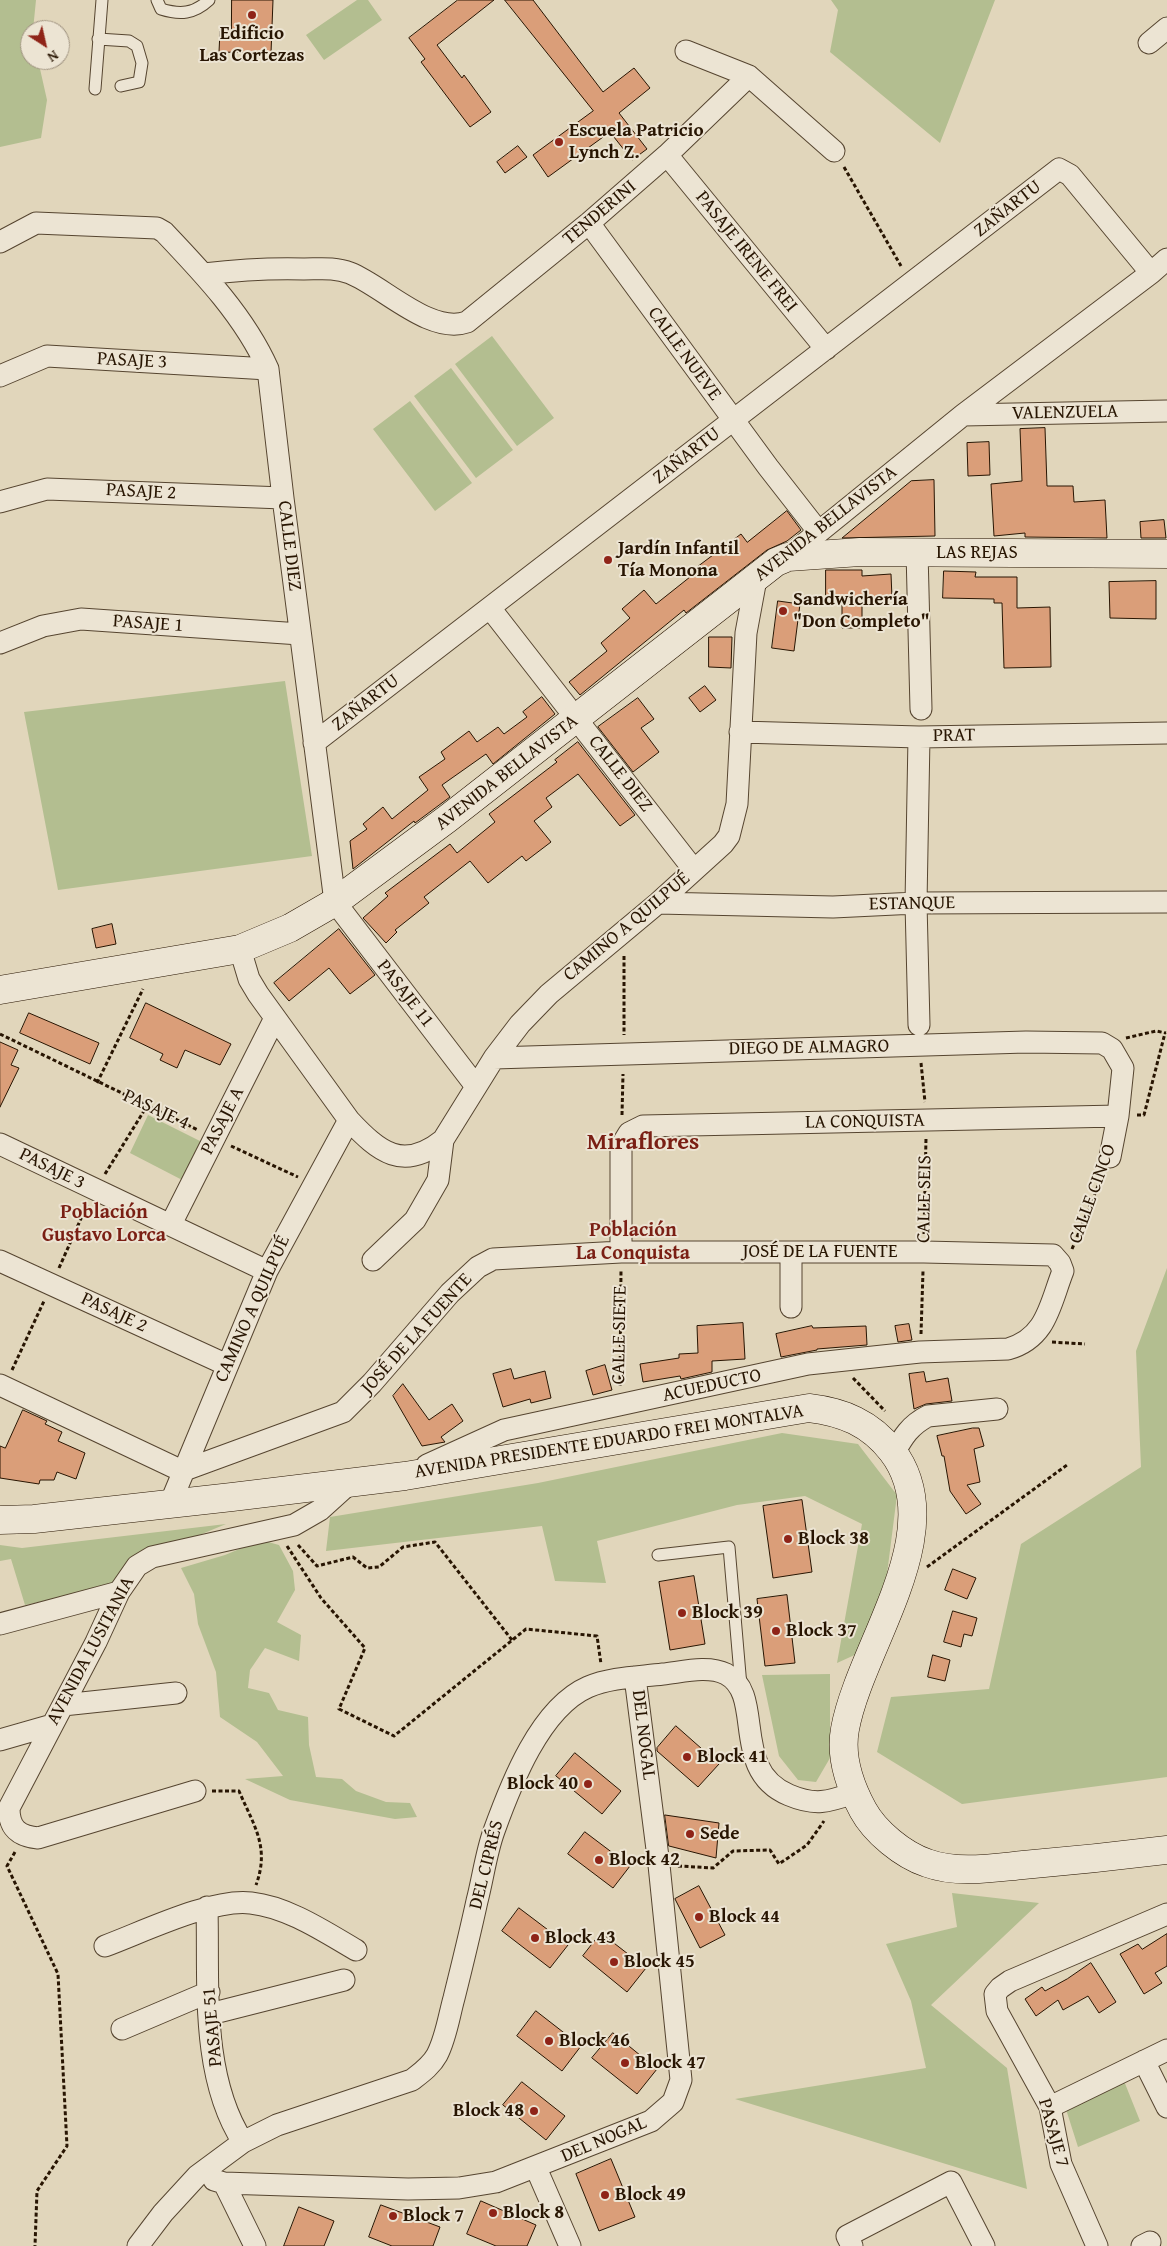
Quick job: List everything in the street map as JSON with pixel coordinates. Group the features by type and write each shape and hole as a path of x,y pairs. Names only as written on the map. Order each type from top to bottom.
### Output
{"street":[{"path":"1149,43 1167,28"},
{"path":"686,51 749,76 834,151"},
{"name":"TENDERINI","path":"204,274 255,268 332,269 350,273 436,322 457,326 466,322 589,223 667,155 749,76"},
{"name":"PASAJE IRENE FREI","path":"667,155 826,349"},
{"name":"ZAÑARTU","path":"314,743 1059,169 1070,174 1159,274"},
{"name":"CALLE DIEZ","path":"0,242 36,223 157,228 164,232 204,274 260,350 268,369 335,902"},
{"name":"CALLE NUEVE","path":"589,223 733,420 818,531"},
{"path":"1159,274 1167,259"},
{"name":"AVENIDA BELLAVISTA","path":"335,902 577,719 776,562 788,557 963,415 1159,274"},
{"name":"PASAJE 3","path":"0,376 47,356 268,369"},
{"name":"VALENZUELA","path":"963,415 1167,411"},
{"name":"PASAJE 2","path":"0,502 47,489 283,498"},
{"name":"LAS REJAS","path":"788,557 860,552 1167,554"},
{"path":"917,552 921,709"},
{"name":"CAMINO A QUILPUÉ","path":"240,949 249,979 348,1120 370,1143 396,1156 420,1154 432,1149 443,1140 475,1085 520,1024 549,994 658,903 723,844 729,836 736,804 746,633 756,579"},
{"name":"CALLE DIEZ","path":"490,608 694,870"},
{"name":"PASAJE 1","path":"0,643 43,626 82,619 300,634"},
{"name":"PRAT","path":"740,732 919,736 1167,733"},
{"path":"919,736 916,903 919,1035"},
{"path":"0,990 240,949 290,928 335,902"},
{"name":"PASAJE 11","path":"335,902 475,1085"},
{"name":"ESTANQUE","path":"658,903 833,907 916,903 1167,902"},
{"name":"PASAJE A","path":"171,1224 276,1018"},
{"name":"DIEGO DE ALMAGRO","path":"494,1058 919,1035 1026,1042 1102,1043"},
{"name":"CALLE CINCO","path":"1102,1043 1112,1049 1123,1068 1118,1116 1110,1157"},
{"name":"LA CONQUISTA","path":"621,1252 621,1146 629,1133 643,1126 1118,1116"},
{"name":"CAMINO A QUILPUÉ","path":"170,1504 182,1471 267,1271 348,1120"},
{"path":"373,1260 415,1220 438,1180 443,1140"},
{"name":"PASAJE 3","path":"0,1144 267,1271"},
{"name":"JOSÉ DE LA FUENTE","path":"182,1471 343,1412 372,1383 450,1293 478,1268 493,1259 515,1256 621,1252 924,1252 1058,1263"},
{"path":"791,1252 791,1306"},
{"name":"PASAJE 2","path":"0,1261 227,1365"},
{"path":"1029,1341 1042,1326 1058,1263"},
{"name":"ACUEDUCTO","path":"405,1476 504,1430 620,1404 715,1386 808,1364 920,1352 1008,1349 1029,1341"},
{"path":"2,1386 182,1471"},
{"name":"AVENIDA PRESIDENTE EDUARDO FREI MONTALVA","path":"0,1520 34,1519 405,1476 809,1408 843,1414 874,1431 894,1454 904,1471 912,1492 913,1513 910,1539 896,1590 844,1730 847,1796 890,1842 926,1863 952,1868 978,1869 1075,1861 1167,1850"},
{"path":"894,1454 907,1431 917,1421 928,1416 997,1409"},
{"name":"AVENIDA LUSITANIA","path":"24,1836 13,1827 9,1818 9,1808 63,1705 118,1592 137,1566 152,1557 271,1532 294,1525 320,1510 351,1482"},
{"path":"0,1624 118,1592"},
{"name":"DEL CIPRÉS","path":"138,2246 163,2213 197,2176 243,2142 276,2125 412,2080 427,2069 437,2055 448,2020 491,1841 507,1794 539,1735 556,1712 570,1699 587,1688 604,1682 702,1670 726,1674 734,1681 742,1693"},
{"name":"DEL NOGAL","path":"197,2176 224,2183 408,2189 459,2188 496,2182 536,2168 651,2121 673,2102 680,2080 660,1865 635,1677"},
{"path":"63,1705 176,1693"},
{"path":"742,1693 753,1756 768,1782 779,1791 797,1799 816,1803 847,1796"},
{"path":"0,1740 52,1725"},
{"path":"24,1836 38,1838 195,1791"},
{"path":"105,1946 207,1907 225,1903 250,1902 268,1906 296,1918 356,1950"},
{"name":"PASAJE 51","path":"207,1907 212,2054 221,2093 235,2129 243,2142"},
{"name":"PASAJE 7","path":"1098,2246 1061,2164 1050,2106 997,2010 995,1994 1010,1981 1167,1914"},
{"path":"210,2014 344,1980"},
{"path":"122,2029 209,1992"},
{"path":"1050,2106 1167,2050"},
{"path":"1144,2061 1167,2107"},
{"path":"536,2168 570,2246"},
{"path":"849,2241 951,2182 984,2246"},
{"path":"224,2183 254,2246"}],"lane":[{"path":"95,89 102,0"},
{"path":"157,0 161,9 174,13 187,13 198,9 209,0"},
{"path":"98,39 129,41 137,46 142,63 139,82 120,86"},
{"path":"658,1555 729,1547 742,1693"}],"path":[{"path":"834,151 912,284"},
{"path":"97,1083 155,965"},
{"path":"1102,1043 1156,1031 1166,1033 1144,1115 1118,1116"},
{"name":"PASAJE 4","path":"0,1034 97,1083 312,1184"},
{"name":"CALLE SEIS","path":"919,1035 927,1121 920,1352"},
{"path":"2,1386 95,1190 147,1106"},
{"name":"CALLE CINCO","path":"1058,1263 1110,1157"},
{"name":"CALLE SIETE","path":"620,1404 621,1252"},
{"path":"1029,1341 1085,1344"},
{"path":"836,1362 889,1414"},
{"path":"896,1590 1067,1465"},
{"path":"271,1532 299,1545 317,1566 353,1556 367,1568 379,1567 403,1547 435,1542 512,1640"},
{"path":"271,1532 291,1550 321,1598 365,1648 339,1709 394,1736 526,1629 597,1636 604,1682"},
{"path":"195,1791 238,1792 261,1844 263,1863 250,1902"},
{"path":"660,1865 713,1868 733,1850 770,1850 779,1864 807,1845 847,1796"},
{"path":"24,1836 8,1866 58,1974 67,2146 38,2191 36,2246"}],"green space":[{"path":"0,0 36,0 34,20 20,20 20,70 40,70 47,100 41,138 0,147"},
{"path":"357,0 368,0 382,20 324,60 306,35"},
{"path":"831,0 995,0 940,143 830,52 838,10"},
{"path":"492,336 554,418 517,446 455,364"},
{"path":"451,368 513,450 476,478 414,396"},
{"path":"410,401 472,483 435,511 373,429"},
{"path":"285,681 312,856 58,890 24,712"},
{"path":"148,1115 208,1145 188,1183 130,1153"},
{"path":"1167,1268 1167,1777 962,1804 877,1752 891,1697 989,1689 1021,1544 1141,1467 1136,1351"},
{"path":"782,1433 858,1444 897,1495 887,1574 859,1653 837,1663 862,1524 805,1496 737,1505 597,1541 606,1583 555,1581 542,1526 326,1551 330,1517 538,1483"},
{"path":"226,1524 149,1556 122,1584 25,1605 11,1559 0,1561 0,1545 22,1548"},
{"path":"261,1540 279,1545 293,1571 295,1590 277,1622 301,1635 299,1661 265,1648 250,1670 248,1688 269,1693 278,1710 308,1717 309,1745 316,1777 342,1779 356,1791 386,1802 410,1803 417,1817 395,1819 290,1800 245,1779 283,1776 257,1742 220,1717 216,1672 198,1624 194,1594 181,1568 225,1555"},
{"path":"830,1674 830,1758 816,1782 798,1780 779,1756 762,1675"},
{"path":"952,1893 1039,1903 931,2005 1007,2068 1027,2189 735,2099 926,2068 911,2001 886,1944 957,1927"},
{"path":"1122,2076 1140,2121 1078,2147 1064,2103"}],"building":[{"name":"Edificio Las Cortezas","path":"232,0 273,0 271,53 219,52 220,31 231,31"},
{"path":"458,0 494,0 437,45 462,78 464,75 491,112 470,127 421,62 425,59 409,38"},
{"path":"505,0 533,0 603,92 634,68 650,88 619,113 647,149 632,160 610,132 548,177 533,155 593,111"},
{"path":"518,146 527,157 505,173 497,162"},
{"path":"1045,428 1047,486 1073,486 1074,502 1105,500 1107,538 1025,537 1025,533 994,536 991,484 1022,481 1020,429"},
{"path":"989,442 990,475 968,476 967,443"},
{"path":"934,480 935,536 842,538 911,481"},
{"path":"787,511 801,530 787,541 767,550 686,613 684,610 580,695 569,682 607,651 601,643 630,618 622,609 644,590 656,604 695,573 693,570 741,534 747,542"},
{"path":"1164,520 1166,538 1141,538 1140,522"},
{"path":"826,570 862,570 862,576 891,574 892,598 862,600 862,628 842,628 842,597 826,597"},
{"path":"944,571 976,572 975,577 1017,577 1017,608 1050,607 1051,667 1004,668 1002,603 994,603 994,599 943,598"},
{"path":"1156,581 1156,619 1110,618 1109,582"},
{"path":"778,601 800,604 794,651 772,648"},
{"path":"709,637 732,637 731,668 709,667"},
{"path":"705,686 716,700 700,712 689,698"},
{"path":"542,697 555,714 493,764 486,754 442,785 450,797 415,823 414,821 353,869 350,841 367,829 363,824 383,807 392,819 428,790 419,777 445,759 441,752 469,731 477,742 498,727 504,734 527,717 523,712"},
{"path":"638,698 654,719 641,728 659,752 633,772 598,727"},
{"path":"578,742 635,815 620,826 578,774 546,798 552,807 534,821 551,842 526,861 522,856 488,883 470,861 424,897 429,903 395,930 397,932 386,943 363,918 388,896 385,893 450,844 457,853 495,822 489,814 557,762 555,760"},
{"path":"112,924 116,944 96,948 92,929"},
{"path":"339,929 375,975 350,994 329,968 289,1001 274,983"},
{"path":"146,1003 231,1044 220,1065 185,1050 177,1068 160,1060 163,1054 130,1038"},
{"path":"29,1013 99,1043 90,1064 20,1033"},
{"path":"0,1042 18,1050 11,1065 19,1068 0,1107"},
{"path":"743,1323 745,1359 712,1361 712,1372 681,1379 680,1376 643,1382 640,1364 679,1358 679,1354 698,1353 697,1326"},
{"path":"909,1324 912,1340 898,1342 895,1326"},
{"path":"812,1326 813,1328 866,1326 867,1345 817,1349 781,1357 776,1334"},
{"path":"605,1365 612,1390 593,1395 586,1371"},
{"path":"511,1369 514,1379 545,1371 551,1398 531,1403 530,1399 503,1407 493,1374"},
{"path":"924,1372 926,1382 948,1378 952,1401 926,1404 914,1409 909,1374"},
{"path":"403,1384 429,1420 452,1404 463,1421 441,1437 445,1442 422,1446 393,1396"},
{"path":"23,1410 47,1421 45,1424 62,1432 58,1441 85,1453 76,1479 57,1472 54,1480 40,1480 39,1484 0,1478 0,1446 5,1448"},
{"path":"979,1428 984,1446 974,1449 980,1482 967,1485 981,1504 966,1514 950,1491 944,1456 942,1456 937,1436"},
{"name":"Block 38","path":"802,1500 812,1572 773,1578 763,1506"},
{"path":"953,1569 976,1578 967,1599 945,1590"},
{"name":"Block 39","path":"694,1576 705,1644 670,1650 659,1582"},
{"name":"Block 37","path":"787,1595 795,1663 765,1666 757,1599"},
{"path":"953,1611 977,1618 972,1636 964,1634 961,1647 944,1642"},
{"path":"933,1655 950,1660 945,1681 928,1677"},
{"name":"Block 41","path":"676,1726 719,1764 698,1787 657,1751 657,1748"},
{"name":"Block 40","path":"575,1753 621,1791 602,1814 556,1776"},
{"name":"Sede","path":"665,1815 719,1823 716,1858 669,1846"},
{"name":"Block 42","path":"585,1832 630,1866 613,1888 568,1854"},
{"name":"Block 44","path":"699,1886 725,1935 700,1948 675,1899"},
{"name":"Block 43","path":"519,1908 568,1945 550,1968 502,1931"},
{"name":"Block 45","path":"601,1933 646,1968 627,1992 583,1956"},
{"path":"1167,1934 1167,1966 1155,1973 1162,1983 1144,1994 1120,1954 1138,1944 1142,1949"},
{"path":"1091,1963 1116,2002 1099,2013 1088,1996 1063,2010 1058,2000 1036,2016 1025,1999 1042,1987 1045,1991 1067,1979"},
{"name":"Block 46","path":"536,2011 581,2046 562,2071 517,2036"},
{"name":"Block 47","path":"613,2033 657,2069 637,2094 592,2058"},
{"name":"Block 48","path":"522,2082 565,2116 546,2140 503,2105"},
{"name":"Block 49","path":"611,2159 635,2217 599,2231 576,2174"},
{"name":"Block 8","path":"481,2201 536,2225 527,2246 496,2246 467,2234"},
{"name":"Block 7","path":"381,2205 440,2227 433,2246 392,2246 369,2237"},
{"path":"299,2207 334,2221 324,2246 284,2246"}],"place":[{"name":"Edificio Las Cortezas","path":"252,15"},
{"name":"Escuela Patricio Lynch Z.","path":"559,142"},
{"name":"Jardín Infantil Tía Monona","path":"608,560"},
{"name":"Sandwichería \"Don Completo\"","path":"783,611"},
{"name":"Block 38","path":"788,1539"},
{"name":"Block 39","path":"682,1613"},
{"name":"Block 37","path":"776,1631"},
{"name":"Block 41","path":"687,1757"},
{"name":"Block 40","path":"588,1784"},
{"name":"Sede","path":"690,1834"},
{"name":"Block 42","path":"599,1860"},
{"name":"Block 44","path":"699,1917"},
{"name":"Block 43","path":"535,1938"},
{"name":"Block 45","path":"614,1962"},
{"name":"Block 46","path":"549,2041"},
{"name":"Block 47","path":"625,2063"},
{"name":"Block 48","path":"534,2111"},
{"name":"Block 49","path":"605,2195"},
{"name":"Block 8","path":"493,2213"},
{"name":"Block 7","path":"393,2216"}],"district":[{"name":"Miraflores","path":"643,1143"},
{"name":"Población Gustavo Lorca","path":"104,1224"},
{"name":"Población La Conquista","path":"633,1242"}]}
